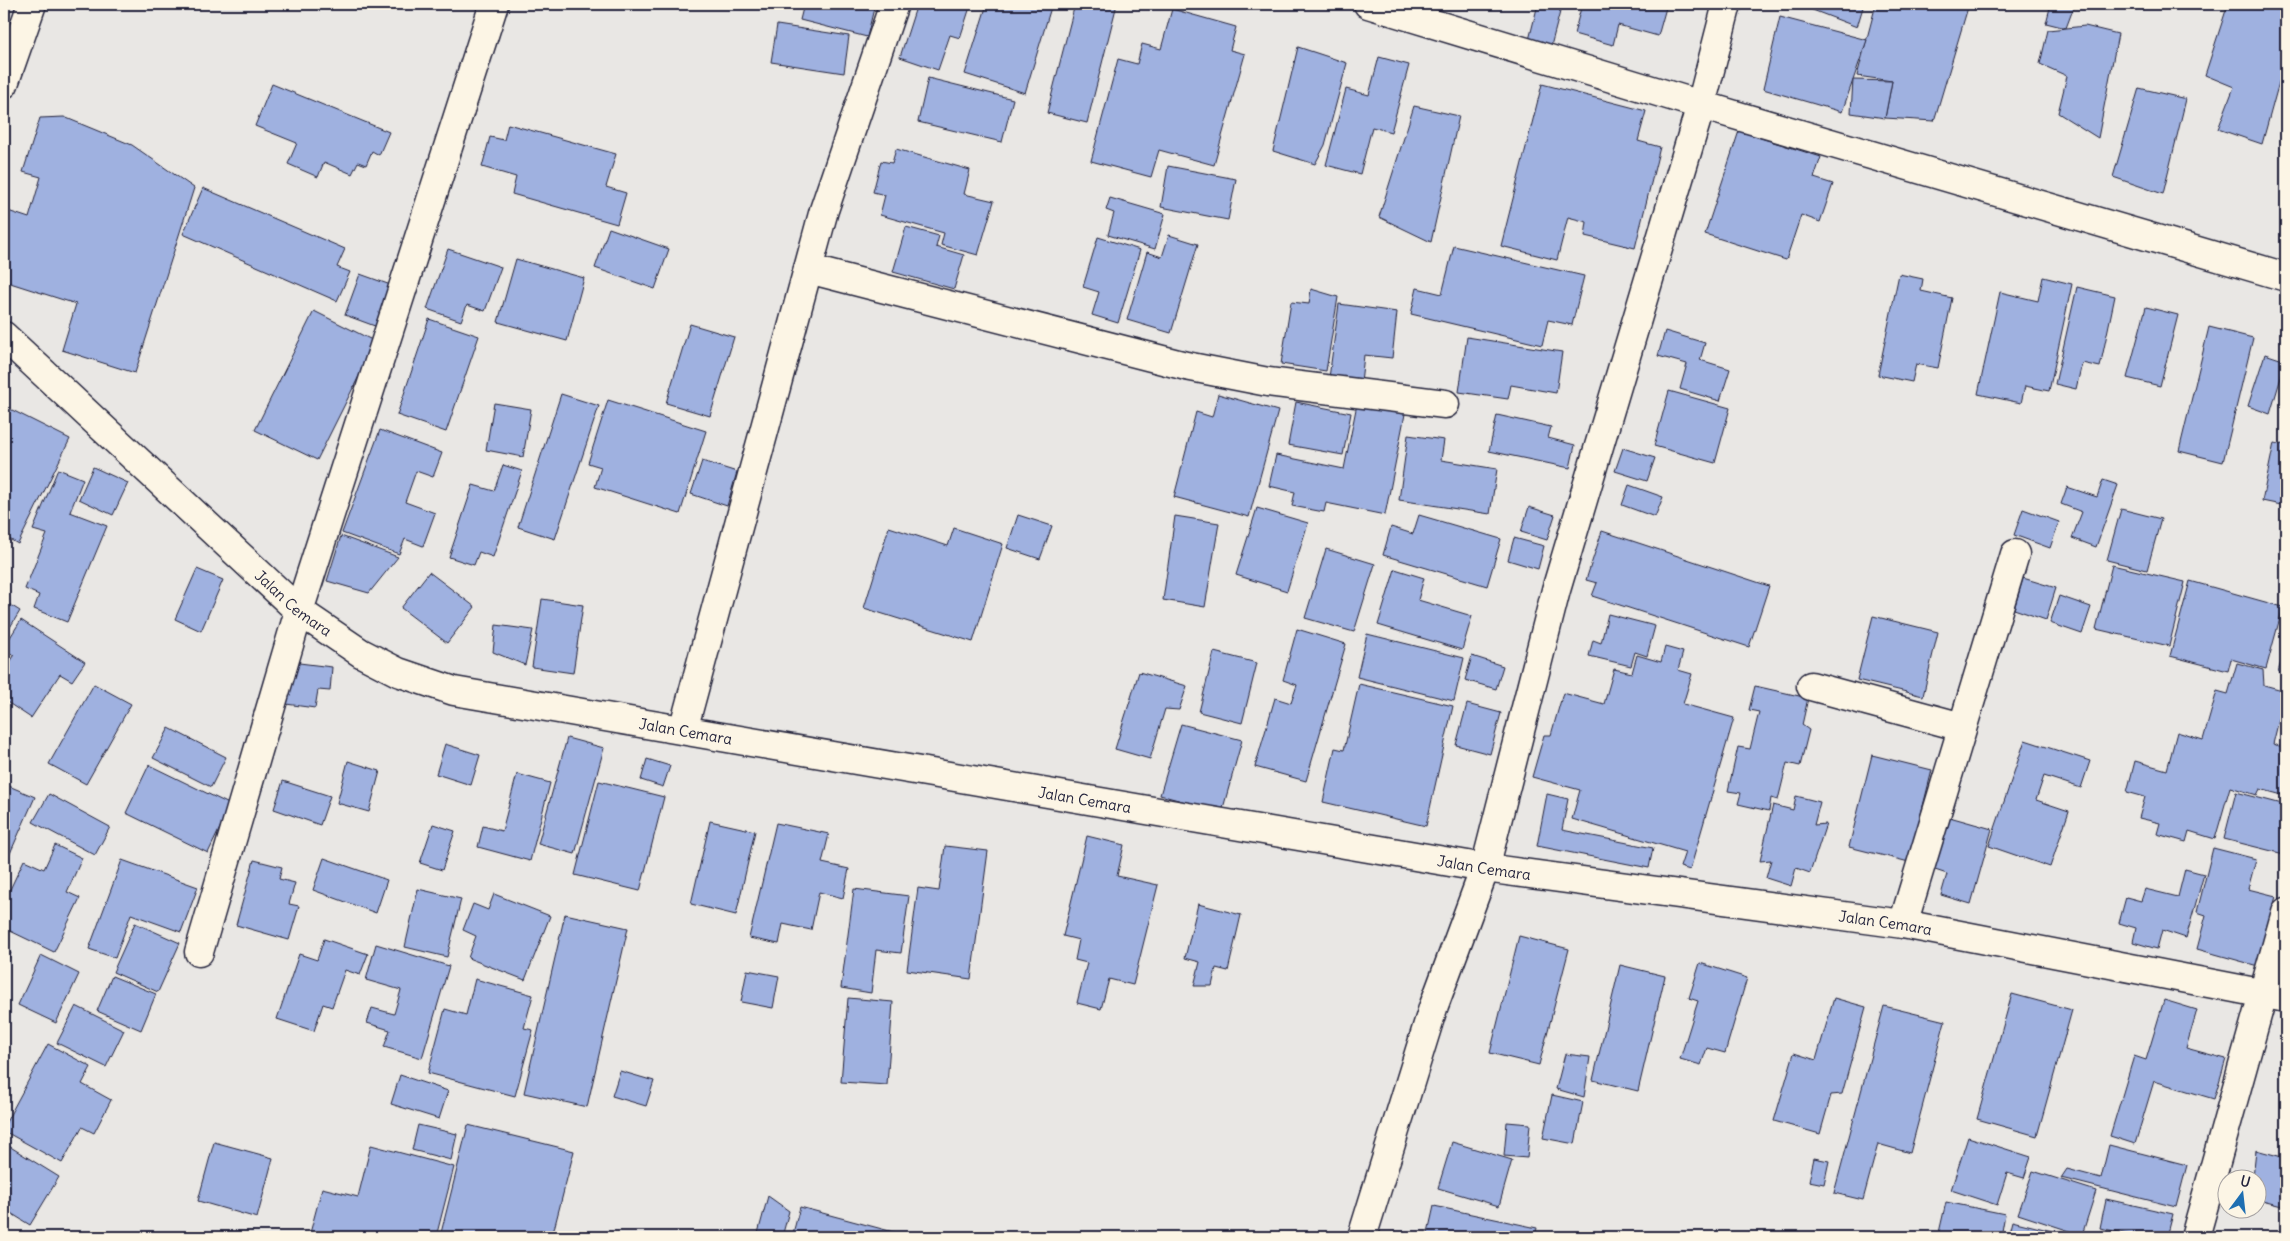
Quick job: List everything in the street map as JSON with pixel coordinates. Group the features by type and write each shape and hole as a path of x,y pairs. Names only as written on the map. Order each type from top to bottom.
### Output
{"street":[{"path":"4,84 32,4"},
{"path":"200,952 299,611 494,4"},
{"path":"683,730 824,210 894,4"},
{"path":"1368,4 1701,105 2286,277"},
{"path":"1362,1237 1433,1008 1485,868 1556,590 1701,105 1727,4"},
{"path":"808,269 1186,366 1268,382 1445,404"},
{"name":"Jalan Cemara","path":"4,336 299,611 361,653 398,672 454,691 1485,868 1903,924 2274,996"},
{"path":"1903,924 2015,554"},
{"path":"1812,686 1962,727"},
{"path":"2195,1237 2274,996 2286,912"}],"building":[{"path":"804,4 875,4 867,37 800,20"},
{"path":"917,4 971,4 960,38 950,35 938,70 900,57"},
{"path":"987,4 1052,4 1025,93 965,74"},
{"path":"1075,4 1117,4 1087,123 1047,113"},
{"path":"1538,4 1561,8 1551,46 1529,40"},
{"path":"1582,4 1667,4 1658,36 1618,25 1613,45 1574,34"},
{"path":"1797,4 1864,4 1857,27"},
{"path":"1876,4 1969,4 1934,121 1885,118 1892,81 1857,76"},
{"path":"2051,4 2075,4 2066,28 2046,23"},
{"path":"2228,4 2286,4 2286,57 2262,144 2218,129 2234,87 2205,75"},
{"path":"1172,9 1236,27 1230,50 1245,54 1214,165 1159,150 1151,177 1091,161 1118,59 1137,64 1142,44 1161,49"},
{"path":"1780,17 1867,40 1842,112 1763,89"},
{"path":"777,25 849,36 844,73 771,62"},
{"path":"2085,26 2118,34 2098,138 2058,113 2067,76 2040,64 2048,30"},
{"path":"1298,47 1347,63 1325,145 1315,164 1273,151"},
{"path":"1379,57 1409,65 1391,132 1372,127 1360,174 1326,165 1346,89 1369,95"},
{"path":"928,78 1013,99 1002,142 918,122"},
{"path":"1853,80 1892,81 1885,118 1851,113"},
{"path":"272,84 389,132 379,155 372,151 366,165 358,162 352,174 324,162 318,177 288,164 297,143 255,126"},
{"path":"1542,84 1646,111 1638,141 1660,147 1635,248 1585,236 1587,222 1568,217 1557,260 1501,246"},
{"path":"2139,88 2186,99 2163,194 2113,177"},
{"path":"1414,106 1459,116 1431,242 1379,217"},
{"path":"64,117 132,145 194,188 135,373 62,350 76,304 4,281 4,225 8,211 29,218 41,177 23,172 40,118"},
{"path":"508,124 616,154 606,187 626,193 617,224 512,194 516,177 482,167 490,137 504,140"},
{"path":"1739,131 1821,157 1814,178 1833,184 1820,222 1801,215 1786,260 1705,234"},
{"path":"896,149 970,170 964,194 994,201 978,255 941,245 944,233 880,215 885,195 873,192 881,161 892,163"},
{"path":"1168,166 1236,179 1228,220 1161,207"},
{"path":"203,188 345,249 337,267 350,272 337,301 183,234"},
{"path":"1110,198 1165,214 1155,249 1108,235 1114,213 1106,210"},
{"path":"906,227 939,236 936,247 964,255 954,289 893,272"},
{"path":"609,228 669,249 655,289 595,268"},
{"path":"1169,235 1198,244 1171,333 1127,320 1147,252 1162,257"},
{"path":"1098,237 1140,250 1118,323 1092,315 1099,292 1083,287"},
{"path":"1454,246 1584,276 1572,325 1548,320 1542,345 1411,314 1417,288 1442,294"},
{"path":"448,249 501,267 485,311 467,305 461,321 427,309"},
{"path":"516,259 584,278 567,341 498,322"},
{"path":"360,274 399,288 383,329 345,315"},
{"path":"1899,274 1923,279 1921,291 1952,298 1938,368 1916,364 1912,382 1878,375"},
{"path":"2043,277 2072,284 2049,391 2025,386 2021,403 1978,394 2000,292 2038,301"},
{"path":"2077,287 2115,296 2100,367 2082,363 2076,389 2055,384"},
{"path":"1311,289 1338,297 1326,371 1281,364 1291,302 1309,304"},
{"path":"1339,304 1397,312 1392,358 1364,355 1361,382 1329,378"},
{"path":"2146,307 2178,315 2160,386 2127,378"},
{"path":"314,311 376,342 317,460 255,430"},
{"path":"429,319 479,336 446,432 397,415"},
{"path":"690,324 734,337 710,416 666,403"},
{"path":"2209,327 2253,338 2223,462 2179,451"},
{"path":"1665,331 1705,343 1700,360 1730,369 1720,401 1680,389 1687,364 1658,356"},
{"path":"1467,337 1562,352 1556,393 1511,385 1508,399 1459,392"},
{"path":"2265,354 2286,361 2270,414 2248,406"},
{"path":"1669,391 1730,408 1715,463 1654,446"},
{"path":"561,394 599,406 555,539 518,527"},
{"path":"1218,394 1278,411 1249,517 1174,497 1196,412 1212,417"},
{"path":"608,400 706,431 680,514 595,487 601,467 588,463"},
{"path":"1296,402 1351,413 1343,455 1288,445"},
{"path":"494,403 531,409 523,457 486,450"},
{"path":"1357,404 1405,414 1385,515 1326,503 1324,512 1292,506 1295,492 1269,486 1276,455 1344,469"},
{"path":"4,406 70,439 18,544 4,536"},
{"path":"1497,415 1551,427 1548,438 1575,445 1570,468 1489,451"},
{"path":"380,430 442,453 433,477 416,471 405,502 435,513 423,546 405,539 399,554 342,533"},
{"path":"1408,435 1444,440 1441,460 1497,469 1490,514 1399,500"},
{"path":"2274,443 2286,445 2286,506 2262,501"},
{"path":"1623,448 1655,458 1647,481 1615,471"},
{"path":"702,461 737,472 727,506 691,494"},
{"path":"503,465 522,471 493,557 479,552 474,565 449,557 473,485 494,491"},
{"path":"93,467 128,483 113,515 79,499"},
{"path":"58,469 83,479 70,512 107,526 67,622 34,609 39,595 25,589 47,534 33,530"},
{"path":"2103,480 2118,485 2096,547 2072,538 2082,512 2061,504 2067,487 2097,497"},
{"path":"1629,485 1663,497 1655,517 1622,505"},
{"path":"1529,507 1555,515 1547,540 1521,532"},
{"path":"1257,508 1308,523 1287,591 1236,575"},
{"path":"2023,509 2059,522 2050,548 2014,535"},
{"path":"2121,509 2161,519 2147,570 2107,560"},
{"path":"1018,515 1052,526 1040,559 1007,548"},
{"path":"1419,515 1501,539 1487,586 1383,555 1391,527 1413,534"},
{"path":"1175,516 1219,523 1205,607 1163,600"},
{"path":"889,527 948,546 954,528 1003,544 973,642 864,608"},
{"path":"1602,531 1769,586 1749,647 1592,596 1597,583 1586,580"},
{"path":"341,536 398,557 369,593 327,581"},
{"path":"1514,538 1544,546 1538,569 1508,560"},
{"path":"1326,549 1375,564 1354,632 1305,618"},
{"path":"2112,565 2185,582 2169,646 2096,629"},
{"path":"197,569 223,580 201,631 175,619"},
{"path":"1395,569 1424,578 1418,600 1472,616 1462,650 1378,625"},
{"path":"429,572 475,607 447,643 401,608"},
{"path":"2023,578 2056,588 2046,620 2014,609"},
{"path":"2190,581 2283,607 2266,669 2231,659 2228,671 2170,656"},
{"path":"2059,596 2091,607 2082,634 2050,623"},
{"path":"542,599 583,605 573,673 532,667"},
{"path":"4,601 20,611 4,637"},
{"path":"1608,614 1655,626 1647,656 1635,652 1631,666 1589,656 1593,640 1601,643"},
{"path":"1873,616 1938,632 1923,696 1857,680"},
{"path":"21,620 85,662 72,681 60,674 31,718 4,700 4,671 14,656 4,650 4,647"},
{"path":"496,625 533,630 525,665 493,652"},
{"path":"1297,629 1346,644 1306,781 1255,767 1275,698 1291,703 1297,685 1283,680"},
{"path":"1367,634 1464,658 1454,701 1357,677"},
{"path":"2286,645 2286,674 2278,672"},
{"path":"1665,647 1683,652 1678,670 1692,674 1683,704 1734,718 1690,870 1680,867 1685,852 1572,819 1580,790 1532,777 1544,735 1551,735 1563,693 1604,704 1614,669 1632,673 1637,655 1661,662"},
{"path":"1214,652 1257,663 1242,723 1199,712"},
{"path":"1472,656 1503,666 1496,689 1465,680"},
{"path":"291,662 332,667 330,691 318,690 315,708 286,704"},
{"path":"2237,663 2263,670 2264,685 2286,691 2273,744 2286,748 2286,796 2260,789 2257,795 2230,787 2215,839 2189,831 2186,842 2157,834 2160,823 2139,818 2145,797 2127,792 2135,761 2167,770 2177,732 2203,740 2217,691 2228,694"},
{"path":"1139,672 1187,686 1179,710 1165,709 1150,759 1115,749"},
{"path":"94,684 131,704 86,784 49,764"},
{"path":"1359,684 1453,706 1426,826 1323,802 1335,748 1344,750"},
{"path":"1755,686 1808,698 1802,725 1809,730 1800,766 1787,763 1778,800 1771,798 1769,811 1738,804 1741,793 1728,791 1738,747 1750,749 1759,712 1749,710"},
{"path":"1467,704 1501,713 1490,754 1456,745"},
{"path":"1181,724 1242,740 1222,812 1160,795"},
{"path":"169,728 226,757 211,787 153,758"},
{"path":"567,738 604,748 575,854 538,844"},
{"path":"2025,740 2090,761 2081,788 2044,776 2036,800 2069,811 2050,867 1989,846"},
{"path":"445,744 480,755 471,785 436,774"},
{"path":"1872,755 1932,770 1909,862 1849,847"},
{"path":"647,759 670,766 663,787 641,780"},
{"path":"348,761 380,771 369,812 337,803"},
{"path":"149,765 231,805 208,853 126,813"},
{"path":"517,774 550,783 530,861 478,847 483,826 502,831"},
{"path":"283,781 330,796 320,825 274,809"},
{"path":"599,781 664,797 640,891 575,875"},
{"path":"4,784 35,797 4,867"},
{"path":"2236,792 2286,805 2286,844 2284,854 2224,839"},
{"path":"49,794 110,827 95,855 33,822"},
{"path":"1547,794 1568,799 1562,830 1653,848 1649,868 1537,846"},
{"path":"1796,796 1820,802 1814,825 1826,824 1810,873 1796,868 1791,886 1766,878 1771,860 1760,861 1773,805 1793,810"},
{"path":"1946,816 1992,829 1971,904 1941,895 1947,874 1932,869"},
{"path":"710,821 755,831 736,915 691,904"},
{"path":"776,823 829,834 822,863 849,869 843,898 819,892 811,930 783,924 779,944 749,938"},
{"path":"433,824 455,831 442,870 420,863"},
{"path":"1087,836 1124,845 1117,876 1158,885 1133,985 1109,979 1101,1009 1077,1003 1087,963 1075,960 1079,940 1063,936"},
{"path":"55,845 82,858 67,892 80,898 54,952 4,928 4,902 24,860 44,869"},
{"path":"945,846 988,851 971,979 907,970 918,888 939,891"},
{"path":"2213,848 2256,859 2248,889 2276,896 2258,966 2197,949 2206,915 2197,912"},
{"path":"324,858 387,880 376,913 313,890"},
{"path":"122,860 198,887 181,932 131,914 115,958 89,949"},
{"path":"254,860 282,867 279,879 295,883 289,904 299,906 289,940 236,925"},
{"path":"2185,869 2204,874 2186,938 2162,930 2157,949 2133,942 2136,928 2119,923 2126,897 2141,901 2145,889 2178,897"},
{"path":"418,889 461,899 447,957 405,947"},
{"path":"854,889 909,896 901,953 876,950 871,993 841,988"},
{"path":"494,894 550,916 525,980 468,958 476,936 463,930 473,904 488,910"},
{"path":"1198,904 1241,915 1228,971 1216,968 1212,986 1194,986 1200,962 1185,958"},
{"path":"565,914 628,928 587,1107 524,1093"},
{"path":"135,923 180,943 158,992 113,972"},
{"path":"1519,936 1569,949 1539,1065 1490,1053"},
{"path":"324,939 368,954 360,975 345,970 332,1007 323,1004 314,1031 277,1019 299,954 317,960"},
{"path":"376,944 449,966 422,1058 384,1047 390,1030 367,1023 372,1008 394,1014 401,990 366,980"},
{"path":"4,950 11,953 4,970"},
{"path":"41,955 79,974 56,1023 18,1005"},
{"path":"1700,963 1747,978 1725,1053 1707,1048 1701,1065 1680,1059 1698,1001 1689,998"},
{"path":"1620,965 1665,976 1638,1091 1593,1080"},
{"path":"747,970 779,976 773,1008 741,1002"},
{"path":"112,976 156,994 141,1030 97,1011"},
{"path":"475,979 533,995 524,1028 533,1030 515,1096 428,1073 445,1009 466,1015"},
{"path":"2012,994 2072,1010 2037,1136 1977,1119"},
{"path":"848,998 893,1002 887,1085 841,1082"},
{"path":"1834,998 1866,1007 1842,1094 1831,1095 1820,1134 1774,1121 1794,1053 1816,1060"},
{"path":"2164,1000 2197,1010 2186,1048 2226,1059 2214,1099 2154,1081 2135,1144 2110,1136 2134,1056 2146,1060"},
{"path":"76,1006 124,1030 106,1067 57,1043"},
{"path":"1884,1006 1945,1021 1910,1153 1878,1144 1863,1200 1834,1193"},
{"path":"48,1044 91,1067 82,1084 111,1100 94,1133 82,1127 62,1163 4,1131 4,1126"},
{"path":"1565,1054 1590,1057 1584,1097 1556,1089"},
{"path":"620,1071 654,1081 646,1106 612,1096"},
{"path":"400,1075 448,1091 439,1119 391,1104"},
{"path":"1552,1095 1583,1102 1575,1144 1543,1138"},
{"path":"1507,1122 1530,1124 1527,1158 1504,1156"},
{"path":"418,1125 457,1134 451,1160 412,1150"},
{"path":"468,1125 574,1151 552,1237 440,1237"},
{"path":"1968,1137 2031,1157 2024,1178 2007,1173 1997,1205 1951,1190"},
{"path":"214,1142 273,1158 257,1218 198,1201"},
{"path":"1452,1142 1512,1160 1499,1206 1438,1188"},
{"path":"4,1143 59,1177 30,1225 9,1212 4,1222"},
{"path":"371,1145 454,1167 436,1237 309,1237 322,1188 358,1197"},
{"path":"2109,1145 2187,1165 2176,1207 2061,1178 2067,1169 2101,1178"},
{"path":"2256,1150 2286,1158 2286,1207 2268,1202 2268,1168 2254,1168"},
{"path":"1814,1158 1829,1161 1824,1184 1809,1181"},
{"path":"2033,1171 2096,1191 2082,1235 2018,1214"},
{"path":"768,1196 789,1211 782,1237 757,1237"},
{"path":"2106,1199 2173,1214 2167,1237 2141,1237 2100,1228"},
{"path":"1946,1202 2005,1214 2001,1237 1938,1237"},
{"path":"1434,1206 1537,1228 1535,1237 1427,1237"},
{"path":"800,1207 897,1233 895,1237 792,1237"},
{"path":"2012,1221 2076,1237 2008,1237"}]}
